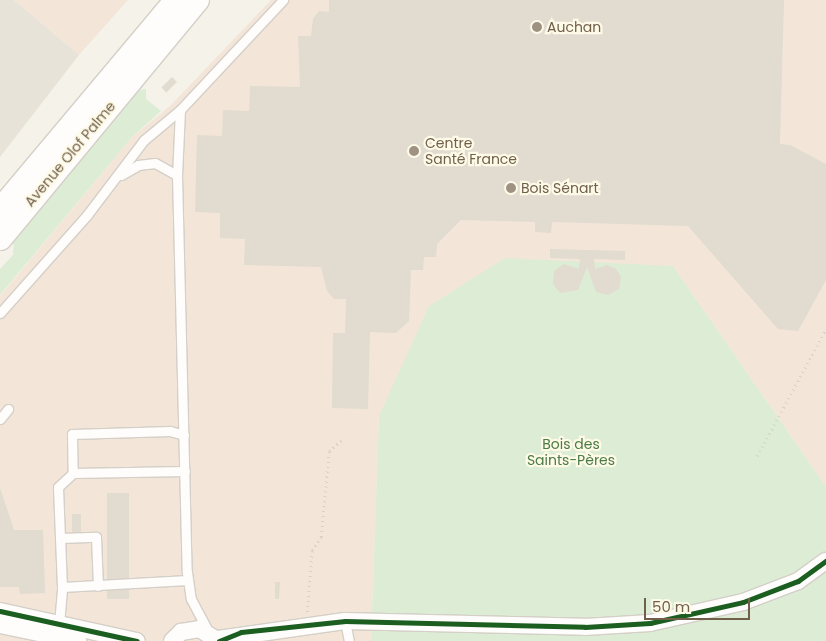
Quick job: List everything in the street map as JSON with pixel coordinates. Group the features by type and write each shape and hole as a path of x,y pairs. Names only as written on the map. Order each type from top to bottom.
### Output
{"main road":[{"path":"135,63 177,0"},
{"path":"135,63 198,0"},
{"name":"Avenue Olof Palme","path":"0,211 135,63"},
{"name":"Avenue Olof Palme","path":"0,238 135,63"}],"street":[{"path":"168,640 189,629 215,637 345,621 585,627 650,623 743,602 798,581 826,561"},
{"path":"0,611 137,641"},
{"path":"0,625 78,641"}],"lane":[{"path":"0,313 117,177 144,140 180,110 283,0"},
{"path":"180,110 177,175 188,580 192,599 215,637"},
{"path":"117,177 138,165 155,163 177,175"},
{"path":"0,419 8,409"},
{"path":"73,473 72,434 170,431 184,435"},
{"path":"59,624 62,587 58,486 73,473 185,471"},
{"path":"60,538 96,537 98,586"},
{"path":"62,587 188,580"},
{"path":"345,621 349,641"}],"path":[{"path":"757,456 826,330"},
{"path":"297,615 307,615 312,550 320,537 329,451 343,440"}],"shaded area":[{"path":"0,0 14,0 79,55 0,157"},
{"path":"14,0 128,0 79,55"},
{"path":"271,0 826,0 826,487 673,266 379,416 371,641 0,641 0,296 133,136 170,106"}],"green space":[{"path":"146,89 146,99 161,111 133,136 0,295 0,269 13,255 14,237 118,111 138,90"},
{"name":"Bois des Saints-Pères","path":"505,258 673,266 826,487 826,641 371,641 379,416 429,306"}],"building":[{"name":"Bois Sénart","path":"329,0 784,0 780,144 790,145 826,164 826,280 798,331 778,329 688,226 552,222 551,233 535,232 535,222 461,220 437,244 436,257 424,257 423,270 411,270 409,321 396,333 370,332 368,409 332,408 333,333 345,333 346,299 334,299 327,291 321,267 244,265 245,239 220,238 220,213 195,212 197,135 222,136 223,110 249,111 250,86 300,87 298,36 311,36 313,19 319,11 329,12"},
{"path":"172,77 177,82 166,93 161,88"},
{"path":"550,249 625,251 625,260 594,259 595,269 607,265 616,269 621,277 619,289 608,295 596,292 587,267 578,290 560,293 553,284 554,271 564,264 579,269 580,259 550,258"},
{"path":"0,488 14,530 43,530 45,593 20,594 19,587 0,587"},
{"path":"107,493 129,493 129,599 107,599"},
{"path":"72,514 81,514 81,532 72,532"},
{"path":"275,582 280,582 279,599 275,599"}],"cycle path":[{"path":"219,641 241,632 345,621 585,627 650,623 743,602 798,581 826,561"},
{"path":"0,611 137,641"}],"place":[{"name":"Auchan","path":"537,27"},
{"name":"Centre Santé France","path":"414,151"},
{"name":"Bois Sénart","path":"511,188"}]}
